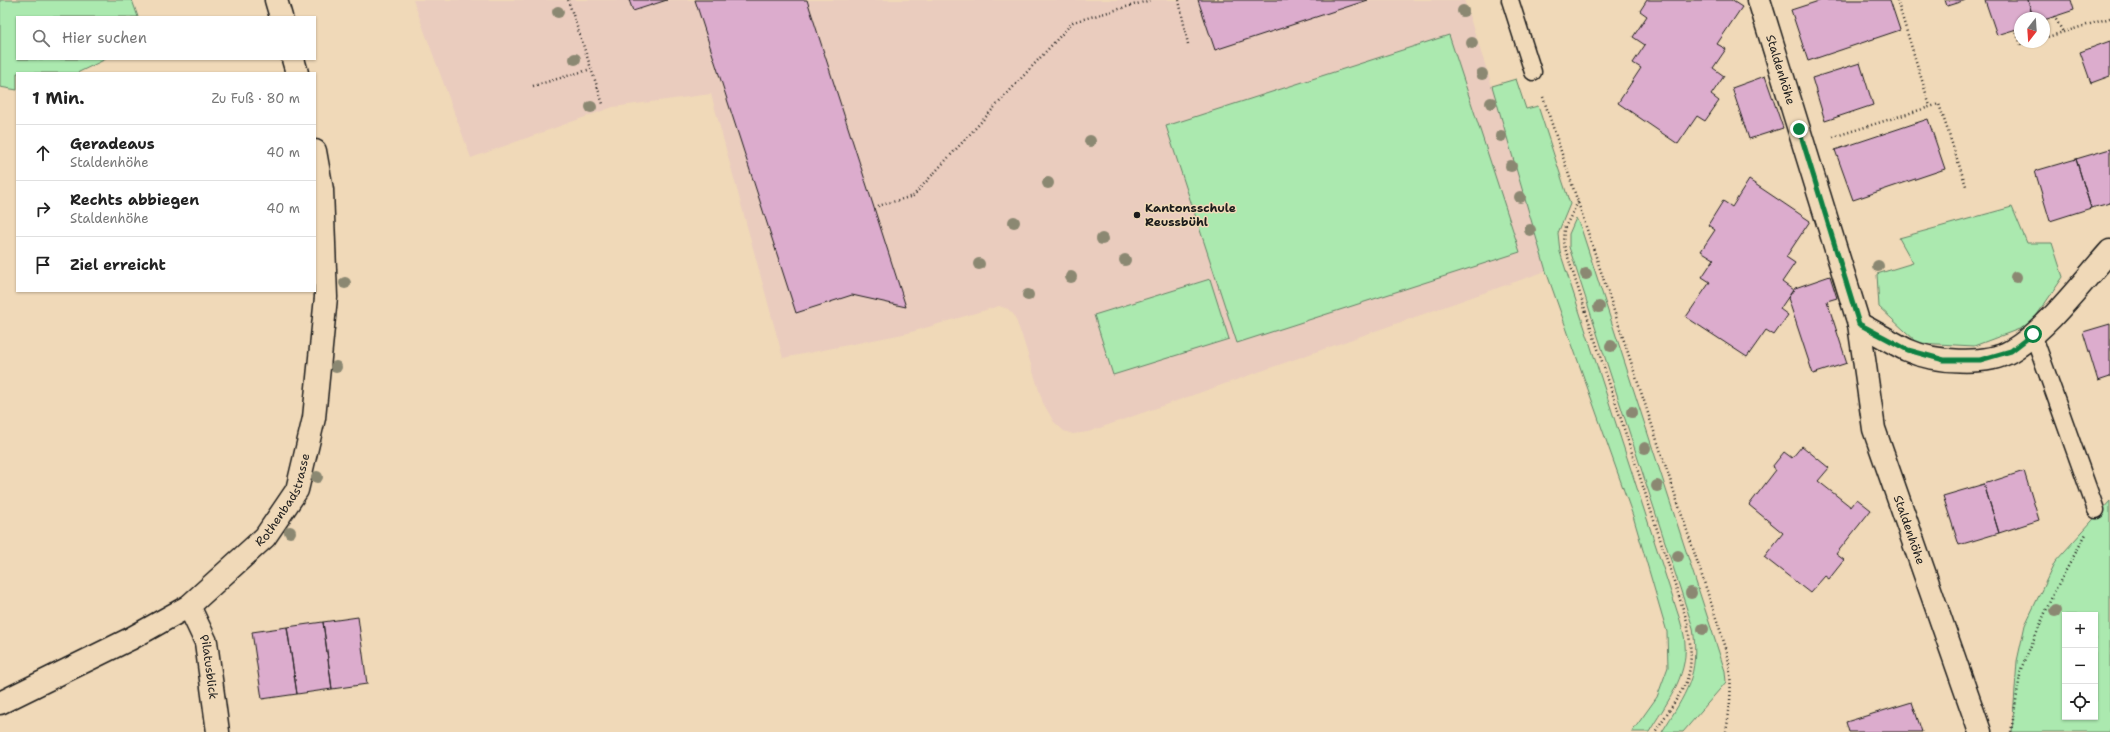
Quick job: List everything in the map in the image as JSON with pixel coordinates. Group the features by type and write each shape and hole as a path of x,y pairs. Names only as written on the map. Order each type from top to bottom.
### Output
{"street":[{"path":"276,0 281,16"},
{"name":"Staldenhöhe","path":"1759,0 1859,324 1874,429 1980,732"},
{"path":"293,60 297,72"},
{"name":"Rothenbadstrasse","path":"0,703 130,639 189,606 265,537 297,490 314,418 326,297 322,190 316,157"},
{"path":"1859,324 1908,350 1944,360 1980,360 2011,351 2041,328 2110,251"},
{"name":"Pilatusblick","path":"189,606 206,642 218,732"}],"lane":[{"path":"1510,0 1533,72"},
{"path":"2033,334 2096,510"}],"path":[{"path":"568,0 603,104"},
{"path":"878,206 913,196 1073,22 1151,0"},
{"path":"1179,0 1188,44"},
{"path":"1897,0 1930,106"},
{"path":"2054,16 2063,32"},
{"path":"2050,36 2110,18"},
{"path":"533,86 591,70"},
{"path":"1533,72 1578,202 1726,648 1731,669 1732,702 1726,732"},
{"path":"1804,145 1939,104 1966,186"},
{"path":"1578,202 1564,229 1563,242 1687,621 1691,648 1690,668 1686,682 1655,732"},
{"path":"2011,732 2021,669 2054,592 2089,530 2096,510"}],"shaded area":[{"name":"Kantonsschule Reussbühl","path":"413,0 1464,0 1492,86 1546,271 1088,432 1073,434 1064,431 1054,422 1043,403 1014,315 1008,309 999,306 908,333 783,358 711,94 613,107 471,158"}],"green space":[{"path":"0,0 132,0 138,16 16,16 16,60 104,60 79,72 16,72 16,90 0,87"},
{"path":"1449,35 1520,252 1237,343 1166,126"},
{"path":"1516,79 1526,109 1538,106 1570,204 1558,233 1560,252 1684,635 1685,656 1683,668 1674,690 1649,732 1632,732 1657,697 1668,667 1667,632 1633,516 1546,271 1492,86"},
{"path":"2012,207 2027,243 2052,243 2063,277 2030,325 1974,346 1918,343 1879,307 1877,274 1913,263 1899,238"},
{"path":"1576,218 1581,228 1725,671 1726,682 1683,732 1662,732 1684,695 1693,672 1695,645 1693,628 1569,247 1569,234"},
{"path":"1210,279 1229,339 1113,375 1094,315"},
{"path":"2110,501 2110,732 2012,732 2017,661 2025,625 2055,562"}],"building":[{"path":"629,0 667,0 633,11"},
{"path":"695,0 807,0 906,307 852,295 796,313"},
{"path":"1198,0 1368,0 1215,50"},
{"path":"1647,0 1731,0 1742,7 1717,44 1726,49 1713,68 1724,76 1711,95 1719,101 1705,121 1697,116 1678,144 1618,103 1641,68 1633,63 1645,45 1633,37 1647,16 1640,11"},
{"path":"1822,0 1890,0 1900,30 1808,61 1791,10"},
{"path":"1945,0 1966,0 1947,6"},
{"path":"1985,0 2028,0 2031,12 2014,12 2014,30 1997,35"},
{"path":"2028,0 2071,0 2074,10 2050,18 2050,12 2031,12"},
{"path":"2110,41 2110,76 2091,83 2080,52"},
{"path":"1860,63 1873,105 1825,121 1812,78"},
{"path":"1765,76 1783,128 1749,139 1732,88"},
{"path":"1928,119 1945,169 1853,200 1835,150"},
{"path":"2110,149 2110,203 2091,208 2076,159"},
{"path":"2076,159 2091,208 2050,221 2035,171"},
{"path":"1749,180 1810,221 1786,257 1795,263 1782,282 1793,290 1780,309 1788,315 1774,335 1766,330 1747,357 1686,317 1710,282 1702,277 1714,259 1701,251 1715,230 1708,225 1723,201 1732,207"},
{"path":"1830,276 1837,298 1827,301 1847,363 1813,374 1788,298 1795,288"},
{"path":"2110,324 2110,377 2098,381 2083,332"},
{"path":"1802,446 1829,468 1818,481 1851,507 1857,499 1871,510 1836,554 1844,560 1829,579 1825,576 1810,593 1764,557 1783,533 1749,505 1776,470 1772,467 1784,452 1792,458"},
{"path":"2024,471 2039,520 1999,533 1984,484"},
{"path":"1984,484 1999,533 1959,545 1943,496"},
{"path":"358,617 367,684 332,689 323,622"},
{"path":"323,622 332,689 297,694 287,627"},
{"path":"287,627 297,694 262,699 252,632"},
{"path":"1912,702 1922,732 1849,732 1846,722"}],"place":[{"name":"Kantonsschule Reussbühl","path":"1137,215"}],"route":[{"path":"1799,129 1859,324 1908,350 1944,360 1980,360 2011,351 2033,334"}]}
